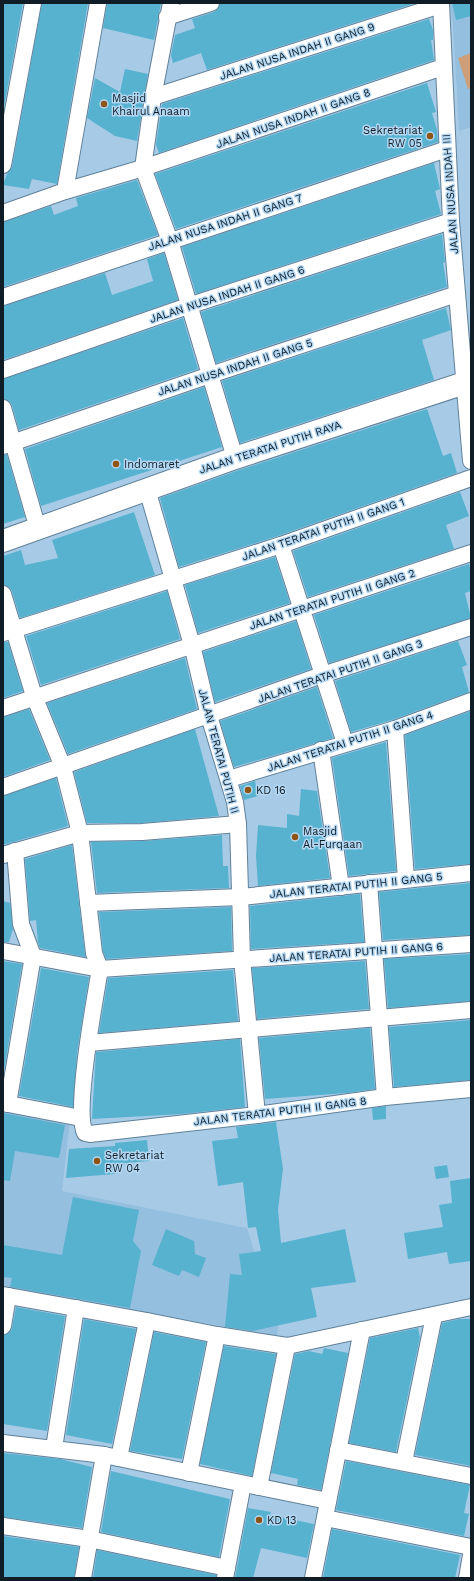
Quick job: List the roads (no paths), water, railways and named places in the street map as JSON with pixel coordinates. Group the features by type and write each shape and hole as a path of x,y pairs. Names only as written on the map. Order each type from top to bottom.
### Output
{"street":[{"path":"3,165 33,3"},
{"path":"66,191 98,3"},
{"path":"210,3 169,10 153,97 143,168 170,241 234,458"},
{"name":"JALAN NUSA INDAH III","path":"441,4 451,222 467,382 471,461"},
{"name":"JALAN NUSA INDAH II GANG 9","path":"153,97 441,4"},
{"name":"JALAN NUSA INDAH II GANG 8","path":"3,213 66,191 143,168 443,67"},
{"name":"JALAN NUSA INDAH II GANG 7","path":"3,297 447,148"},
{"name":"JALAN NUSA INDAH II GANG 6","path":"3,370 188,306 451,222"},
{"name":"JALAN NUSA INDAH II GANG 5","path":"8,444 210,375 457,294"},
{"name":"JALAN TERATAI PUTIH RAYA","path":"3,542 234,458 467,382"},
{"path":"3,408 8,444 38,529"},
{"name":"JALAN TERATAI PUTIH II GANG 1","path":"8,632 281,545 471,478"},
{"name":"JALAN TERATAI PUTIH II","path":"147,489 192,645 209,716 235,802 238,824 242,960 257,1115"},
{"path":"281,545 345,743"},
{"name":"JALAN TERATAI PUTIH II GANG 2","path":"3,708 34,696 301,610 471,553"},
{"path":"3,594 8,632 63,767 80,833 94,953 100,969 89,1043 81,1118 6,1103 33,956 21,924 9,853 80,833 142,832 238,824"},
{"name":"JALAN TERATAI PUTIH II GANG 3","path":"3,787 209,716 322,675 471,626"},
{"name":"JALAN TERATAI PUTIH II GANG 4","path":"229,779 395,728 471,701"},
{"path":"395,728 406,879"},
{"path":"321,750 341,887"},
{"name":"JALAN TERATAI PUTIH II GANG 5","path":"88,903 240,897 471,873"},
{"path":"369,883 385,1097"},
{"name":"JALAN TERATAI PUTIH II GANG 6","path":"3,951 100,969 471,944"},
{"path":"89,1043 471,1010"},
{"name":"JALAN TERATAI PUTIH II GANG 8","path":"81,1118 84,1131 90,1134 257,1115 385,1097 471,1090"},
{"path":"3,1326 6,1296 148,1320 217,1335 287,1346 471,1307"},
{"path":"54,1448 76,1308"},
{"path":"404,1462 434,1316"},
{"path":"83,1578 89,1539 148,1320"},
{"path":"313,1578 362,1330"},
{"path":"189,1473 217,1335"},
{"path":"259,1487 287,1346"},
{"path":"3,1443 54,1448 112,1457 328,1501"},
{"path":"338,1450 471,1476"},
{"path":"3,1526 89,1539 226,1573 243,1484"},
{"path":"325,1518 471,1547"},
{"path":"467,1578 471,1555"}],"place":[{"name":"Masjid Khairul Anaam","path":"104,104"},
{"name":"Sekretariat RW 05","path":"430,136"},
{"name":"Indomaret","path":"116,464"},
{"name":"KD 16","path":"248,790"},
{"name":"Masjid Al-Furqaan","path":"295,837"},
{"name":"Sekretariat RW 04","path":"97,1161"},
{"name":"KD 13","path":"259,1520"}]}
